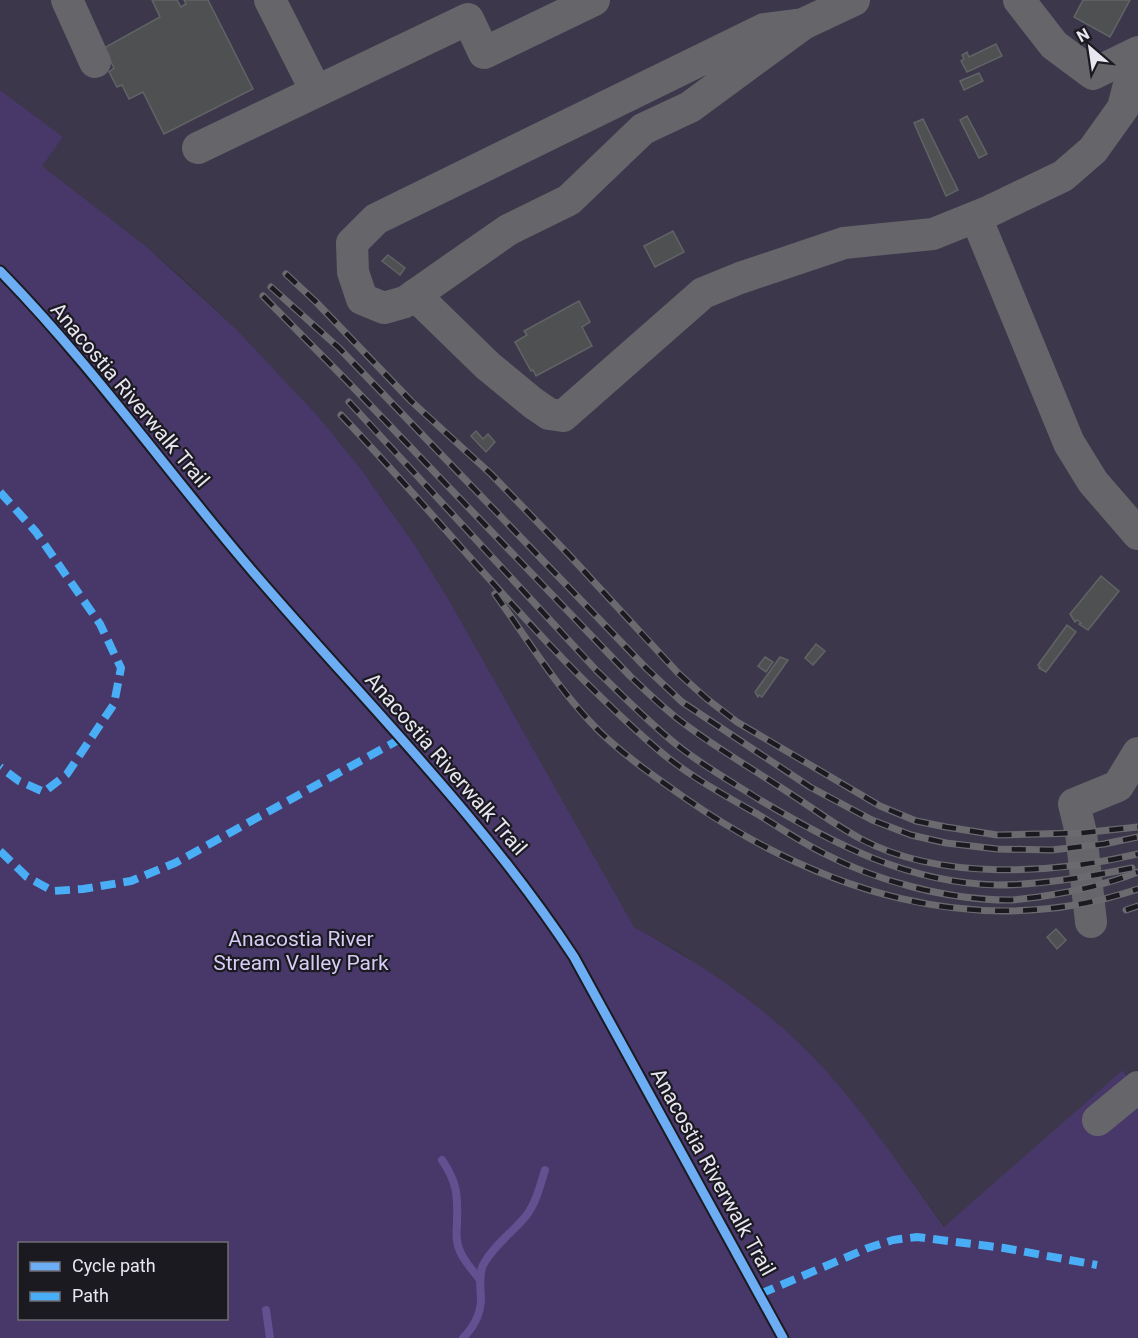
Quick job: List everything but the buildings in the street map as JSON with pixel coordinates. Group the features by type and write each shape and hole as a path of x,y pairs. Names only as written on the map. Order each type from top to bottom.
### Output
{"lane":[{"path":"66,0 95,62"},
{"path":"270,0 316,91"},
{"path":"198,148 468,18 484,53 594,0"},
{"path":"803,24 764,28 376,219 352,243 353,272 362,299 384,308 405,302 508,230 569,200 643,129 690,107 803,24 854,0"},
{"path":"1019,0 1054,45 1093,74 1138,53"},
{"path":"415,295 488,366 532,404 549,414 564,416 703,293 844,243 933,234 1063,176 1093,150 1123,108 1138,53"},
{"path":"975,217 1069,443 1093,482 1138,534"},
{"path":"1091,922 1081,833 1074,804 1118,786 1138,753"},
{"path":"1098,1120 1138,1087"}],"shaded area":[{"path":"0,0 1138,0 1138,1069 945,1227 853,1104 682,953 634,927 450,602 388,506 316,414 235,328 184,279 148,248 41,166 63,137 0,90"}],"green space":[{"name":"Anacostia River Stream Valley Park","path":"0,90 63,137 42,166 148,248 235,328 316,414 360,468 414,544 450,602 634,927 686,957 736,991 783,1028 805,1049 857,1108 944,1227 1123,1070 1138,1100 1138,1338 0,1338"}],"waterway":[{"path":"442,1160 456,1189 458,1246 480,1280"},
{"path":"463,1338 478,1317 483,1265 529,1211 545,1170"},
{"path":"266,1310 270,1338"}],"railway":[{"path":"286,274 411,401 491,474 678,673 737,722 880,806 916,821 997,835 1081,833 1138,827"},
{"path":"271,287 339,348 646,668 682,702 810,787 872,820 911,835 946,843 997,849 1052,850 1104,844 1138,837"},
{"path":"263,296 630,676 672,714 703,737 840,827 892,853 926,862 961,867 998,870 1034,869 1105,861 1138,854"},
{"path":"349,402 597,671 687,753 760,800 816,832 873,858 902,869 964,883 1031,884 1132,868"},
{"path":"341,415 533,628 656,748 706,784 807,844 844,863 889,880 961,897 1008,900 1038,897 1101,884 1138,872"},
{"path":"495,594 557,682 584,716 609,740 640,766 685,798 736,831 790,859 845,882 901,899 959,908 1018,911 1078,904 1138,889"},
{"path":"1126,910 1138,906"}],"marked path":[{"path":"0,492 36,532 100,624 121,668 114,704 67,774 44,792 19,781 0,767"},
{"path":"0,851 27,877 53,891 83,889 131,881 175,863 402,738"},
{"path":"760,1294 868,1248 893,1240 917,1237 1004,1248 1097,1265"}],"cycle path":[{"name":"Anacostia Riverwalk Trail","path":"0,271 67,344 254,573 461,807 538,906 574,957 783,1338"}]}
